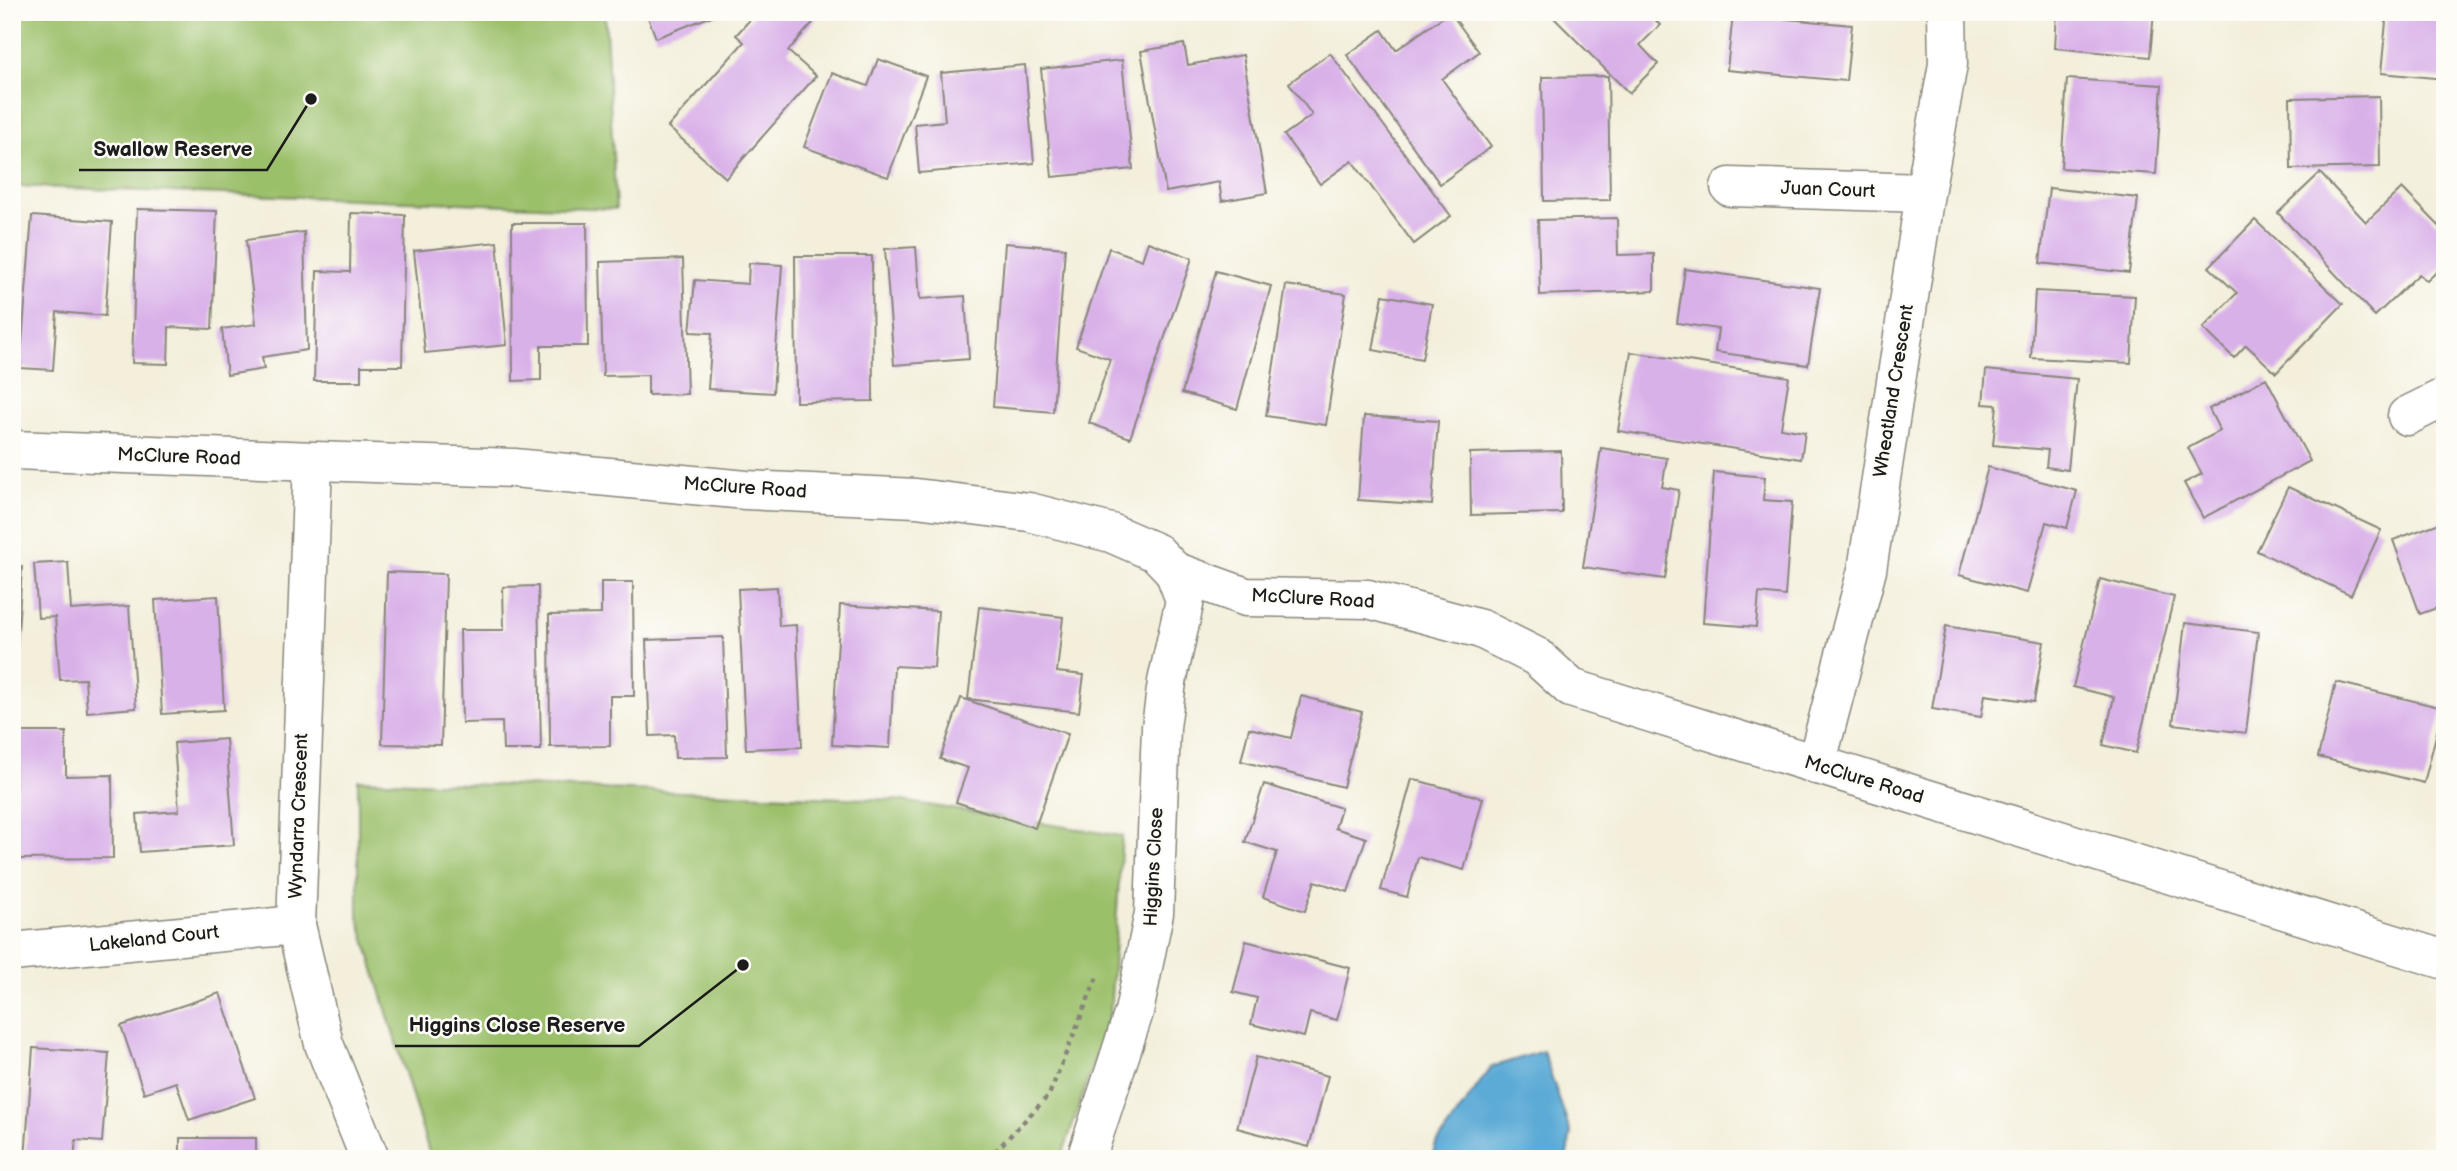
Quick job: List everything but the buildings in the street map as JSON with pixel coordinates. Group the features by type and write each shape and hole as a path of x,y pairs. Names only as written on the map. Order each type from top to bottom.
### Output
{"street":[{"name":"Wheatland Crescent","path":"1816,765 1867,570 1925,193 1948,64 1947,12"},
{"name":"Juan Court","path":"1730,187 1925,193"},
{"path":"2407,416 2445,397"},
{"name":"McClure Road","path":"12,450 514,468 746,490 916,498 1029,512 1136,542 1157,553 1174,571 1246,597 1368,599 1469,626 1520,646 1571,688 2445,960"},
{"name":"Wyndarra Crescent","path":"313,462 296,925 324,1044 370,1159"},
{"name":"Higgins Close","path":"1086,1159 1134,1012 1154,913 1161,727 1167,682 1185,600 1174,571"},
{"name":"Lakeland Court","path":"12,952 296,925"}],"path":[{"path":"988,1159 1049,1095 1096,979 1104,969"}],"green space":[{"path":"12,12 605,12 616,209 12,186"},
{"path":"358,780 896,800 1122,836 1110,1014 1061,1159 431,1159 358,916"}],"water":[{"path":"1543,1051 1571,1134 1566,1159 1432,1159 1435,1146 1491,1067"}],"place":[{"name":"Swallow Reserve","path":"311,99"},
{"name":"Higgins Close Reserve","path":"743,965"}]}
